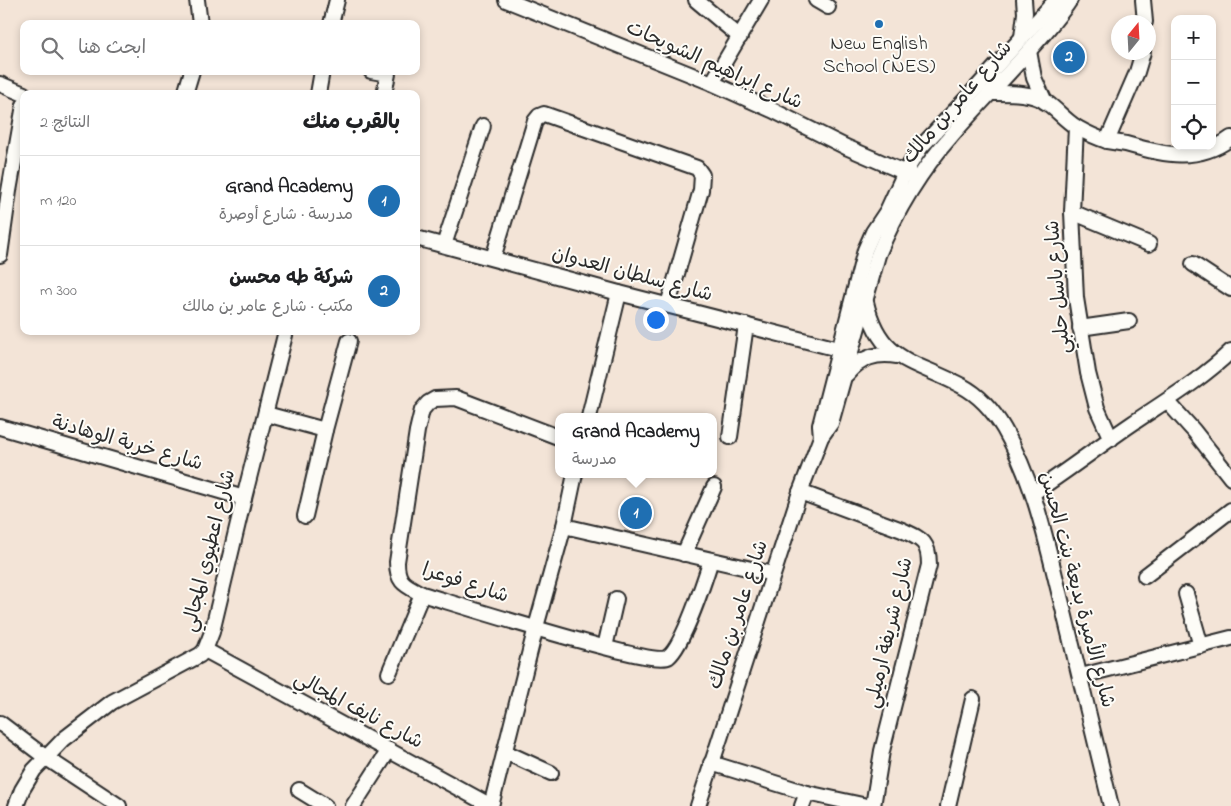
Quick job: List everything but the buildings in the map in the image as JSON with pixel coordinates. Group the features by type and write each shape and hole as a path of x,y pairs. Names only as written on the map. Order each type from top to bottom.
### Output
{"street":[{"path":"197,0 200,20"},
{"path":"332,20 337,0"},
{"name":"شارع إبراهيم الشويحات","path":"506,0 712,83 846,147 912,175"},
{"path":"696,0 740,37"},
{"path":"712,83 761,0"},
{"path":"816,0 828,8"},
{"path":"1022,38 1025,13 1024,0"},
{"name":"شارع عامر بن مالك","path":"821,437 826,433 831,423 885,238 926,142 1056,0"},
{"name":"شارع عامر بن مالك","path":"698,806 800,492 821,437 820,425 838,349 865,250 873,232 912,175 952,135 1029,51 1070,0"},
{"path":"1143,0 1144,15"},
{"path":"1029,51 1034,78 1045,102"},
{"path":"1107,141 1141,60"},
{"path":"186,90 191,75"},
{"path":"319,90 321,75"},
{"path":"385,90 388,75"},
{"path":"0,84 20,92"},
{"path":"991,93 1019,94 1045,102 1076,127 1107,141 1144,150 1176,155 1195,154 1208,151 1231,138"},
{"path":"493,258 535,121 544,114 697,168 702,175 701,190 668,305"},
{"path":"0,255 4,190 20,122"},
{"path":"444,245 483,126"},
{"name":"شارع باسل حلبي","path":"1076,127 1072,212 1074,273 1080,328 1088,373 1097,408 1112,439"},
{"path":"1072,212 1149,244"},
{"name":"شارع سلطان العدوان","path":"420,239 838,349"},
{"path":"1193,264 1231,289"},
{"path":"590,413 618,292"},
{"name":"شارع الأميرة بديعة بنت الحسن","path":"866,300 873,325 897,356"},
{"path":"1080,328 1129,321"},
{"path":"730,437 746,325"},
{"name":"شارع اعطيوي المجالي","path":"16,806 29,777 45,757 80,725 112,702 194,660 206,650 285,335"},
{"path":"305,516 325,430 349,341"},
{"path":"1033,493 1167,401 1214,367 1231,351"},
{"name":"شارع الأميرة بديعة بنت الحسن","path":"846,375 853,366 863,359 885,354 897,356 963,387 985,403 995,414 1006,432 1033,493 1111,806"},
{"name":"شارع فوعرا","path":"555,436 456,398 435,399 428,403 422,410 417,430 397,562 400,581 422,594 604,647 660,659 670,656 677,645 695,607 711,560"},
{"path":"1167,401 1231,478"},
{"path":"266,414 325,430"},
{"name":"شارع خربة الوهادنة","path":"0,427 244,498"},
{"path":"491,806 536,627 564,526 574,478"},
{"path":"684,554 714,487"},
{"name":"شارع شريفة ارميلي","path":"800,492 902,530 918,538 929,551 929,565 884,742 872,806"},
{"path":"1145,576 1231,510"},
{"path":"564,526 773,574"},
{"path":"389,673 422,594"},
{"path":"1186,594 1201,646"},
{"path":"604,647 616,599"},
{"path":"1080,676 1231,638"},
{"name":"شارع نايف المجالي","path":"206,650 491,806"},
{"path":"948,806 973,699"},
{"path":"0,723 45,757 119,806"},
{"path":"353,806 389,750"},
{"path":"505,752 550,773"},
{"path":"711,763 805,799 867,806"},
{"path":"299,790 325,806"}],"place":[{"name":"New English School (NES)","path":"879,24"},
{"name":"شركة طه محسن","path":"1069,57"},
{"name":"Grand Academy","path":"636,513"}]}
